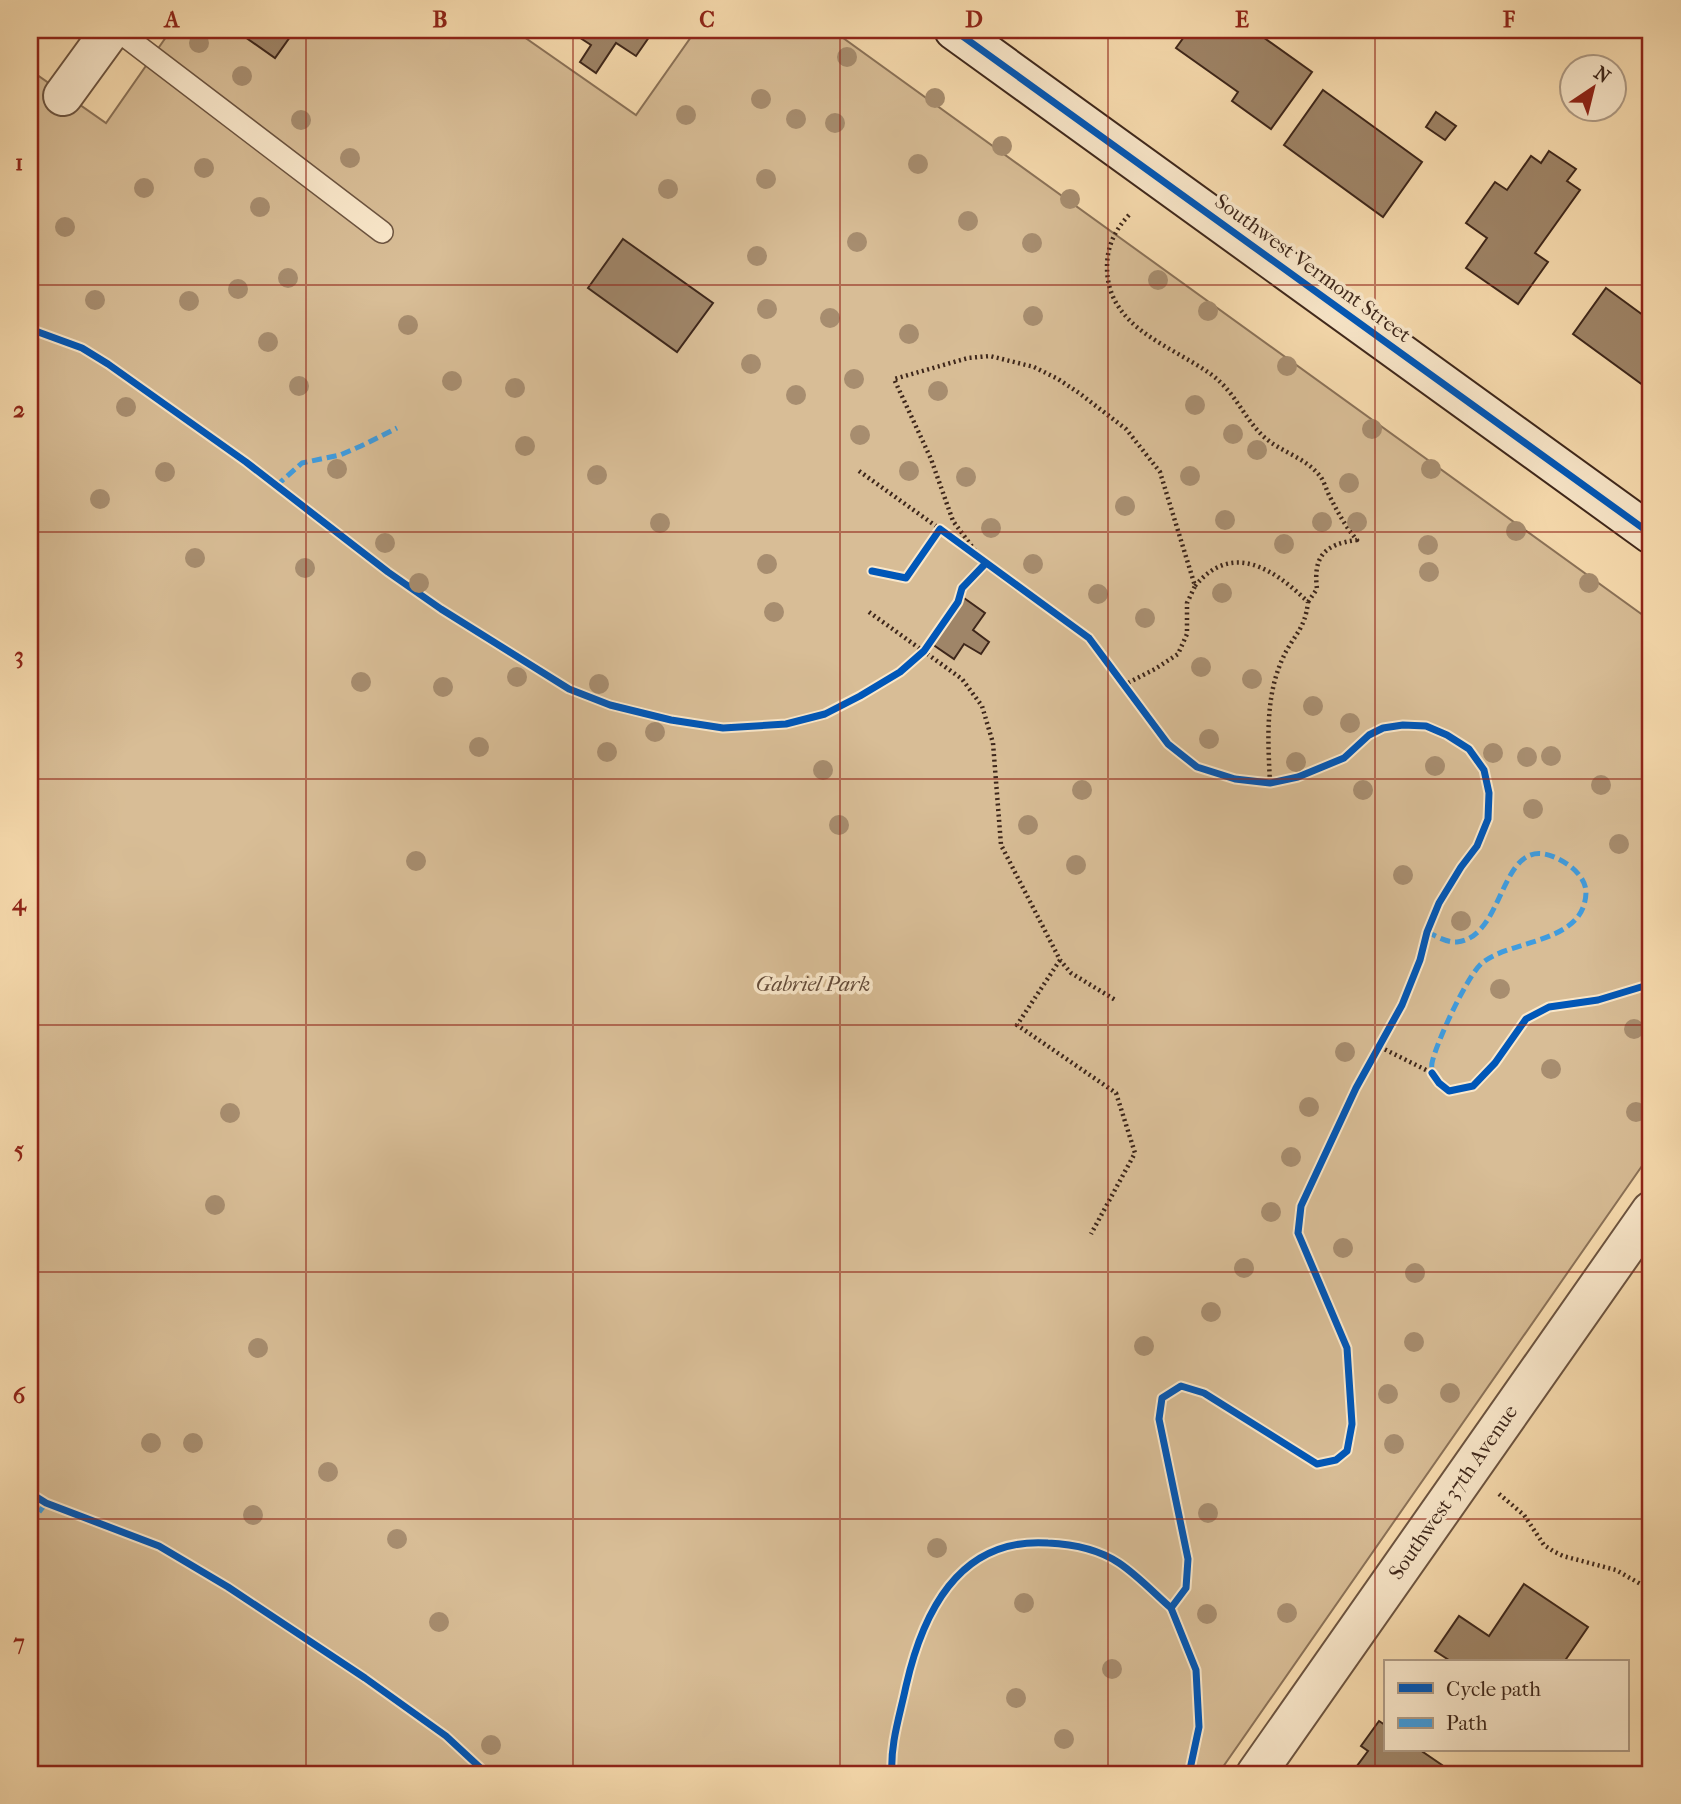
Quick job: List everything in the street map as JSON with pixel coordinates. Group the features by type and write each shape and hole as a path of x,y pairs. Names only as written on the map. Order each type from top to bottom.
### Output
{"main road":[{"path":"63,96 111,30"},
{"name":"Southwest Vermont Street","path":"954,30 1651,534"},
{"name":"Southwest 37th Avenue","path":"1256,1774 1651,1211"}],"lane":[{"path":"117,30 382,232"}],"path":[{"path":"1129,215 1119,226 1107,256 1110,293 1120,312 1169,351 1212,375 1232,392 1249,421 1265,438 1306,463 1320,476 1345,526 1357,540 1340,542 1326,550 1315,569 1317,589 1308,601 1306,618 1282,659 1271,692 1268,734 1270,783"},
{"path":"985,564 953,522 931,459 894,379 968,358 989,356 1034,367 1058,379 1126,429 1160,472 1195,586"},
{"path":"859,471 940,529"},
{"path":"1124,685 1178,654 1187,634 1187,603 1195,586 1207,572 1219,565 1242,561 1269,571 1308,601"},
{"path":"869,612 962,679 982,706 993,743 1001,845 1060,960 1071,974 1117,1001"},
{"path":"1060,960 1017,1025 1115,1093 1135,1153 1091,1234"},
{"path":"1380,1047 1432,1073"},
{"path":"1467,1471 1519,1510 1544,1545 1563,1556 1626,1574 1651,1590"}],"green space":[{"name":"Gabriel Park","path":"171,30 514,30 636,115 696,30 832,30 1651,621 1651,1153 1218,1774 30,1774 30,70 106,123"}],"building":[{"path":"250,30 295,30 275,58 245,37"},
{"path":"568,30 654,30 636,56 616,43 596,73 580,62 591,45"},
{"path":"1189,30 1253,30 1312,72 1271,129 1232,101 1238,92 1176,48"},
{"path":"1323,90 1422,162 1383,217 1284,145"},
{"path":"1436,112 1456,126 1445,140 1426,127"},
{"path":"1549,151 1576,169 1567,181 1580,190 1535,253 1548,262 1518,304 1466,268 1487,238 1466,223 1495,182 1507,190 1531,156 1541,163"},
{"path":"623,239 713,303 677,352 588,288"},
{"path":"1606,288 1651,321 1651,391 1573,334"},
{"path":"964,598 985,613 973,630 989,642 981,654 964,644 954,659 932,644"},
{"path":"1524,1584 1588,1627 1565,1660 1449,1660 1435,1651 1459,1616 1489,1636"},
{"path":"1379,1721 1384,1724 1384,1752 1423,1752 1442,1765 1436,1774 1351,1774 1368,1751 1361,1746"}],"marked path":[{"path":"276,486 302,463 340,455 397,428"},
{"path":"1427,932 1453,942 1474,935 1487,920 1516,866 1529,856 1546,854 1570,866 1579,874 1585,885 1582,909 1573,922 1544,938 1495,955 1476,970 1439,1041 1432,1063 1436,1078"},
{"path":"30,1524 46,1503"}],"cycle path":[{"path":"954,30 1651,534"},
{"path":"30,329 82,348 108,364 246,462 388,572 441,609 569,689 610,705 671,720 723,728 786,724 825,714 900,672 924,651 958,602 962,588 985,564"},
{"path":"872,571 906,578 940,529 1089,638 1168,744 1197,767 1235,779 1270,783 1298,777 1344,758 1369,735 1383,728 1426,726 1469,749 1484,770 1489,793 1488,819 1477,846 1439,903 1402,1005 1356,1088 1301,1206 1298,1233 1347,1348 1352,1424 1347,1451 1336,1460 1317,1464 1204,1393 1181,1386 1162,1398 1159,1419 1188,1559 1186,1588 1171,1608 1119,1563 1085,1548 1048,1543 1017,1544 991,1552 969,1566 950,1584 923,1631 913,1658 896,1730 892,1774"},
{"path":"1432,1073 1449,1091 1473,1086 1495,1063 1526,1019 1549,1007 1598,1000 1651,984"},
{"path":"30,1493 46,1503 159,1546 228,1587 365,1678 446,1736 487,1774"},
{"path":"1171,1608 1196,1670 1199,1727 1189,1774"}]}
